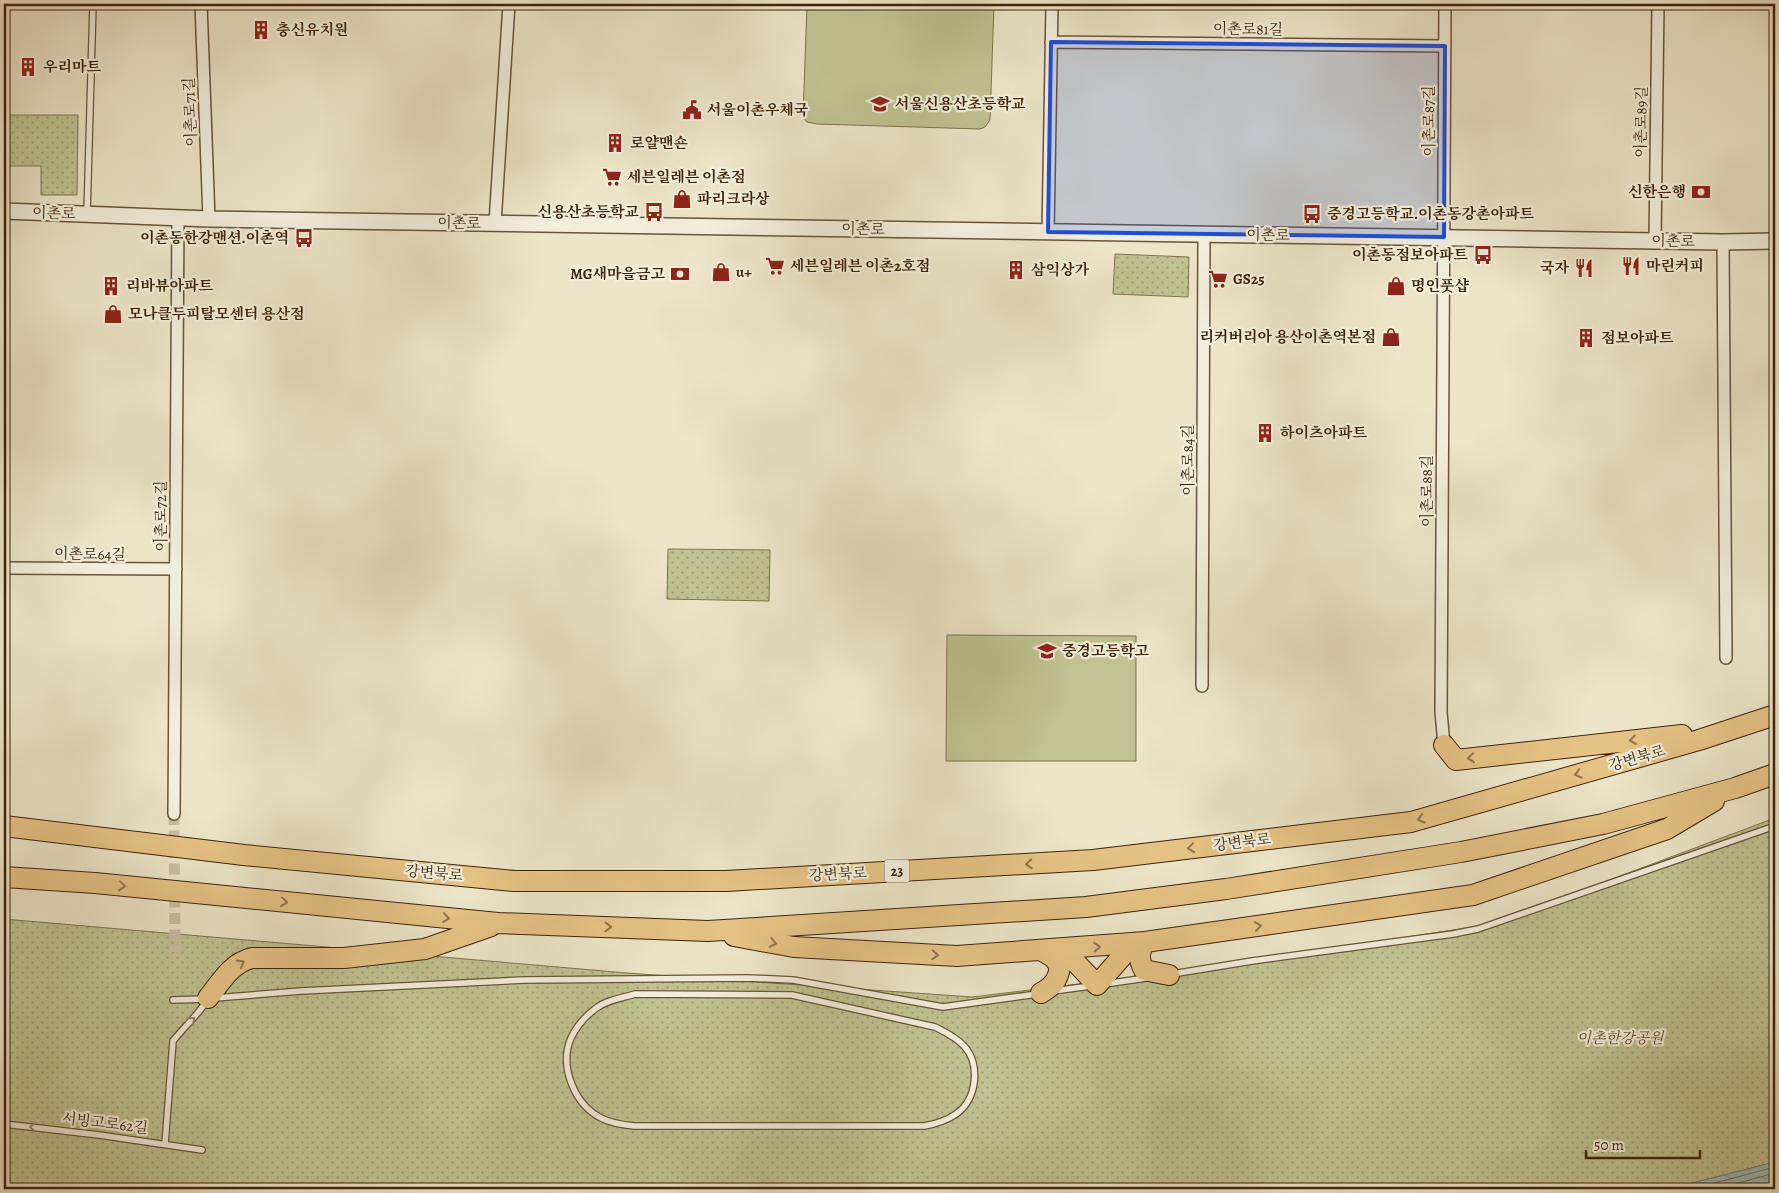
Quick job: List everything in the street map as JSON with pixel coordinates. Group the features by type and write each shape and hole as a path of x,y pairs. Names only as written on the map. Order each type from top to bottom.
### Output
{"highway":[{"name":"강변북로","path":"5,826 244,855 514,881 736,880 1093,860 1411,822 1775,716"},
{"path":"1444,745 1456,760 1734,729"},
{"path":"4,877 95,883 498,923 708,931 1086,907 1226,889 1470,850 1603,824 1735,788 1775,774"},
{"path":"708,931 794,947 957,956 1139,943 1473,895 1667,829 1735,788"},
{"path":"4,863 95,883"},
{"path":"208,998 235,965 242,960 252,958 344,958 425,949 498,923"},
{"path":"1139,943 1139,957 1144,970 1169,975"},
{"path":"1063,949 1097,985 1139,943"},
{"path":"1041,950 1054,958 1060,967 1058,977 1052,986 1041,993"}],"street":[{"name":"이촌로71길","path":"201,4 209,219"},
{"path":"495,223 508,4"},
{"path":"1048,232 1052,4"},
{"name":"이촌로87길","path":"1444,238 1445,4"},
{"name":"이촌로89길","path":"1655,240 1658,4"},
{"name":"이촌로81길","path":"1052,42 1445,46"},
{"name":"이촌로","path":"4,211 209,219 1723,242 1775,241"},
{"name":"이촌로72길","path":"174,814 178,218"},
{"name":"이촌로84길","path":"1202,686 1204,234"},
{"name":"이촌로88길","path":"1444,238 1441,694 1444,745"},
{"path":"1723,242 1726,658"},
{"name":"이촌로64길","path":"4,568 176,569"}],"lane":[{"path":"87,214 93,4"},
{"path":"159,4 201,4"},
{"path":"173,1000 301,991 524,980 739,978 793,980 943,1007 1478,929 1775,826"},
{"path":"635,994 792,995 935,1027 952,1035 965,1046 973,1060 974,1086 969,1100 958,1113 944,1121 924,1126 634,1126 615,1124 599,1117 586,1108 576,1094 572,1084 566,1056 571,1038 581,1022 596,1008 615,999 635,994"},
{"path":"165,1144 174,1041 183,1028 199,1014 208,998"},
{"name":"서빙고로62길","path":"4,1124 202,1150"}],"highlighted area":[{"path":"1051,42 1445,46 1444,237 1048,232"}],"green space":[{"path":"807,4 994,4 990,120 985,127 980,129 817,124 807,122 803,117"},
{"path":"5,115 78,115 77,195 41,195 41,166 4,166"},
{"path":"1115,254 1189,257 1188,297 1113,294"},
{"path":"668,549 770,550 769,601 667,599"},
{"path":"947,635 1136,636 1136,761 946,761"},
{"name":"이촌한강공원","path":"1775,818 1775,1162 1669,1189 4,1189 4,919 627,973 972,997 1186,971 1492,924"}],"water":[{"path":"1775,1162 1775,1189 1669,1189"}],"tunnel":[{"path":"174,814 175,952"}],"place":[{"name":"충신유치원","path":"261,30"},
{"name":"우리마트","path":"28,67"},
{"name":"서울신용산초등학교","path":"880,104"},
{"name":"서울이촌우체국","path":"692,110"},
{"name":"로얄맨숀","path":"615,143"},
{"name":"세븐일레븐 이촌점","path":"612,177"},
{"name":"신한은행","path":"1701,192"},
{"name":"파리크라상","path":"682,199"},
{"name":"신용산초등학교","path":"654,212"},
{"name":"중경고등학교.이촌동강촌아파트","path":"1312,214"},
{"name":"이촌동한강맨션.이촌역","path":"304,238"},
{"name":"이촌동점보아파트","path":"1483,255"},
{"name":"세븐일레븐 이촌2호점","path":"775,266"},
{"name":"마린커피","path":"1631,266"},
{"name":"국자","path":"1584,268"},
{"name":"삼익상가","path":"1016,270"},
{"name":"u+","path":"721,272"},
{"name":"MG새마을금고","path":"680,274"},
{"name":"GS25","path":"1218,279"},
{"name":"리바뷰아파트","path":"111,286"},
{"name":"명인풋샵","path":"1396,286"},
{"name":"모나클두피탈모센터 용산점","path":"113,314"},
{"name":"리커버리아 용산이촌역본점","path":"1391,337"},
{"name":"점보아파트","path":"1586,338"},
{"name":"하이츠아파트","path":"1265,433"},
{"name":"중경고등학고","path":"1047,651"}]}
